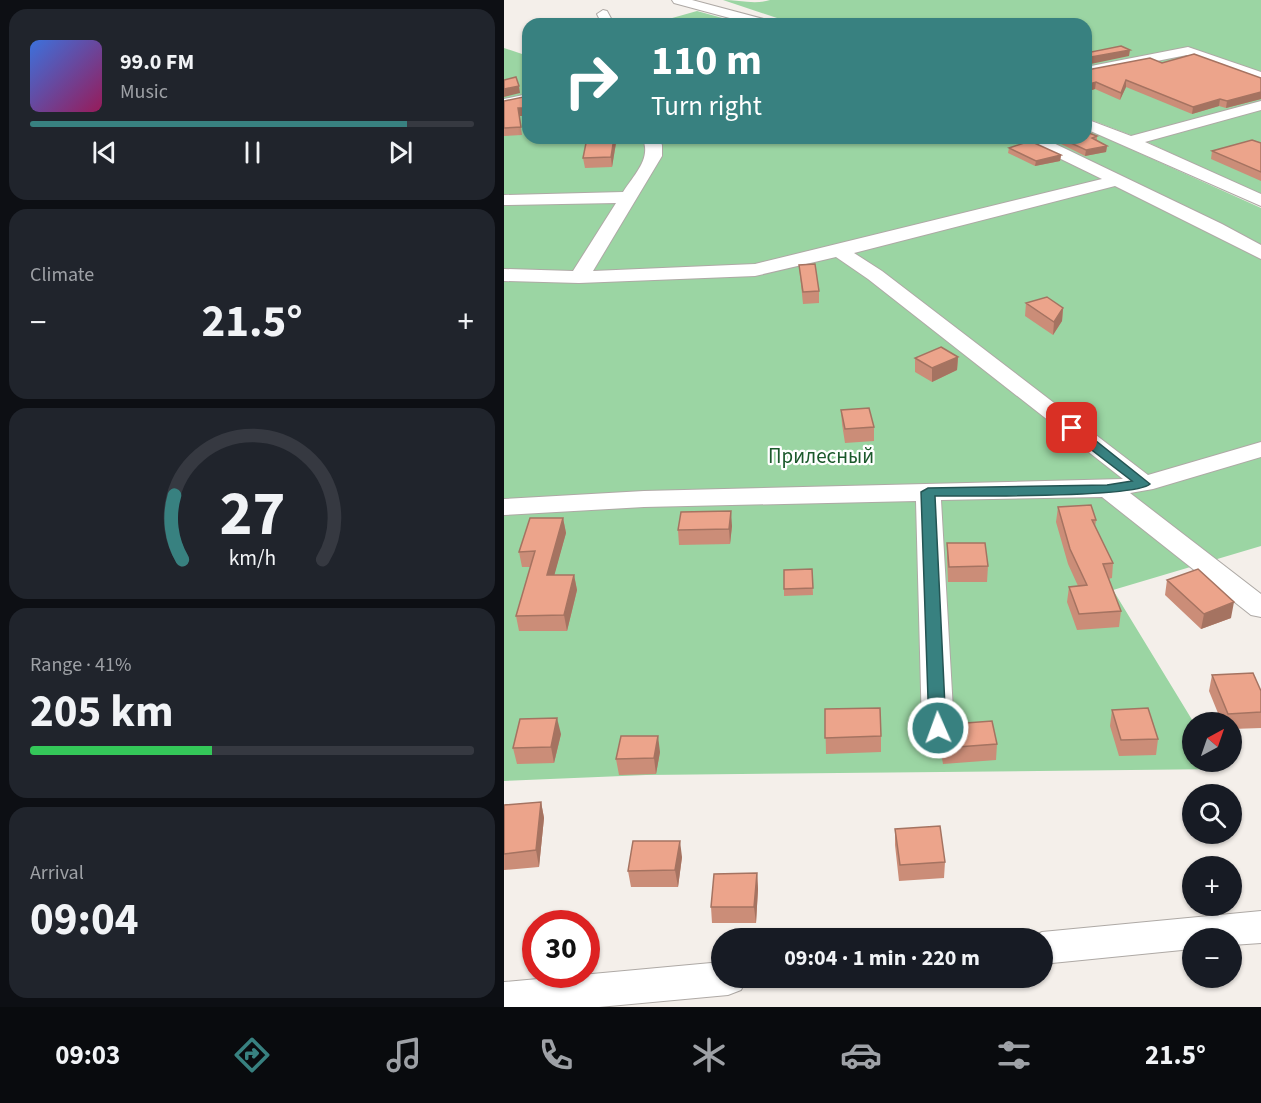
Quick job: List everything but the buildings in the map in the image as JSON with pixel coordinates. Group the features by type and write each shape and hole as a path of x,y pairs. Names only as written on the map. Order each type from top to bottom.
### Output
{"street":[{"path":"678,0 744,18"},
{"path":"1092,70 1188,51 1261,77"},
{"path":"504,103 522,99"},
{"path":"1130,141 1261,105"},
{"path":"1092,125 1261,201"},
{"path":"579,277 654,156 653,144"},
{"path":"1043,144 1261,253"},
{"path":"504,276 579,277 755,270 1118,180"},
{"path":"504,200 630,197"},
{"path":"839,251 875,275 1144,484"},
{"path":"504,507 644,499 1107,489 1144,484 1261,449"},
{"path":"1107,489 1261,608"},
{"path":"928,492 938,728"},
{"path":"1053,947 1261,927"},
{"path":"504,999 711,980"}],"green space":[{"path":"723,0 753,2 770,0 1261,0 1261,196 1141,139 1092,120 1092,18 777,18"},
{"path":"697,11 722,18 672,18"},
{"name":"Прилесный","path":"504,48 522,54 522,144 1092,144 1092,132 1261,208 1261,546 1113,590 1187,712 1182,712 1182,769 646,775 504,781"}],"route":[{"path":"938,728 928,492 1107,489 1144,484 1072,428"}]}
